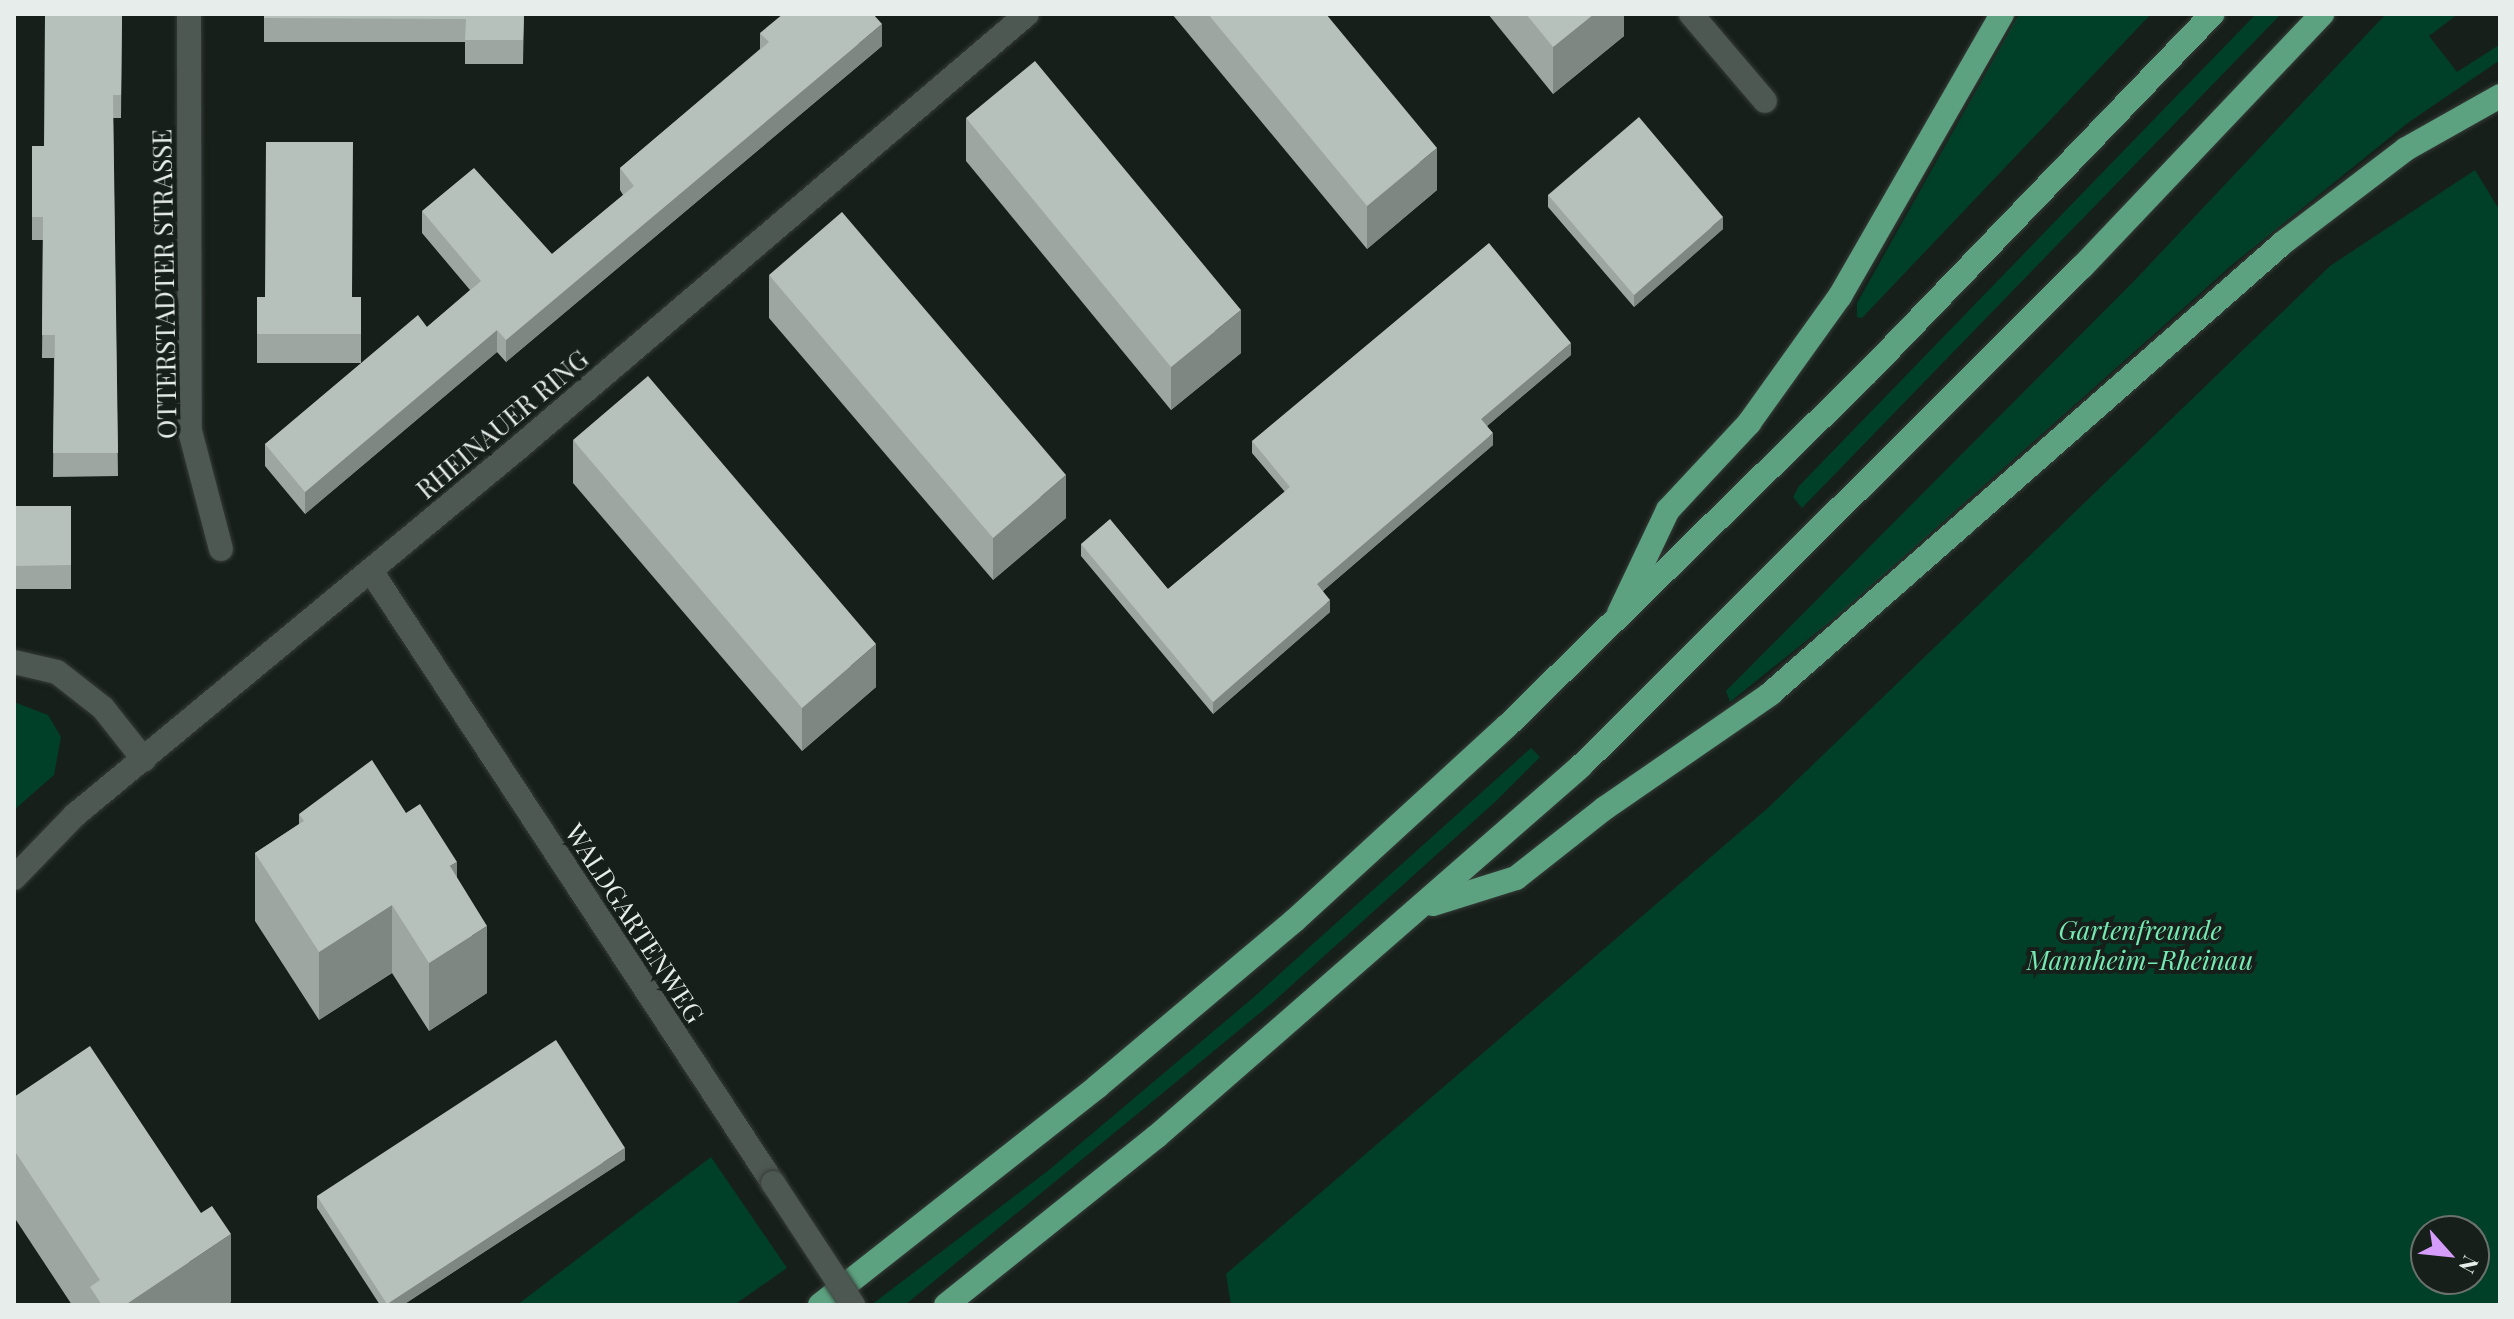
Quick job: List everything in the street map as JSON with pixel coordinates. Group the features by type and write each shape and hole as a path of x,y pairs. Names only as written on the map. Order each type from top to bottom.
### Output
{"highway":[{"path":"1611,630 1668,510 1749,423 1803,352 2002,14"},
{"path":"820,1305 1098,1086 1294,921 1611,630 1868,372 2213,14"},
{"path":"946,1305 1156,1137 1423,908 1581,766 1749,603 2165,183 2322,14"},
{"path":"1423,908 1516,878 1605,808 1770,694 2284,242 2406,149 2500,96"}],"street":[{"name":"OTTERSTADTER STRASSE","path":"189,14 190,431 221,549"},
{"name":"RHEINAUER RING","path":"14,878 75,815 371,571 1027,14"},
{"path":"1691,14 1765,101"},
{"name":"WALDGARTENWEG","path":"371,571 853,1305"},
{"path":"14,662 57,672 103,708 144,760"}],"green space":[{"path":"2019,14 2151,14 1862,318 1857,317 1857,303"},
{"path":"2256,14 2281,14 1802,508 1793,497 1799,486"},
{"path":"2386,14 2458,14 2429,36 2457,72 2499,45 2500,60 2409,122 2233,264 1837,616 1730,702 1726,691 2135,280"},
{"name":"Gartenfreunde Mannheim-Rheinau","path":"2475,170 2500,211 2500,1305 1231,1305 1226,1274 1769,807 2330,266"},
{"path":"14,702 48,715 61,737 54,775 14,810"},
{"path":"1531,748 1540,757 1496,801 1272,1003 905,1305 871,1305 1049,1170 1254,997"},
{"path":"711,1157 787,1268 734,1305 517,1305"}],"building":[{"path":"45,14 122,14 121,95 113,95 118,453 53,453 55,335 42,335 43,217 32,217 32,146 44,146"},
{"path":"264,14 524,14 523,40 465,40 466,19 264,18"},
{"path":"783,14 873,14 882,24 506,340 497,330 305,492 265,444 418,315 427,327 481,281 422,211 474,168 552,254 634,186 620,168 769,42 760,33"},
{"path":"1208,14 1326,14 1437,148 1367,206"},
{"path":"1526,14 1594,14 1553,47"},
{"path":"1035,61 1241,310 1171,367 966,118"},
{"path":"1639,117 1723,217 1634,295 1548,195"},
{"path":"266,142 353,142 352,297 361,297 361,334 257,334 257,297 265,297"},
{"path":"842,212 1066,475 993,538 769,275"},
{"path":"1489,243 1571,343 1481,419 1493,433 1317,584 1330,600 1213,702 1081,544 1110,519 1168,589 1290,487 1252,441"},
{"path":"648,376 876,644 802,708 573,440"},
{"path":"14,506 71,506 71,565 14,566"},
{"path":"372,760 406,813 420,804 457,862 450,866 487,926 429,963 392,905 319,952 255,853 304,821 299,814"},
{"path":"556,1040 625,1148 387,1304 317,1196"},
{"path":"90,1046 201,1213 212,1206 231,1234 125,1305 102,1305 90,1287 100,1280 14,1150 14,1097"}]}
